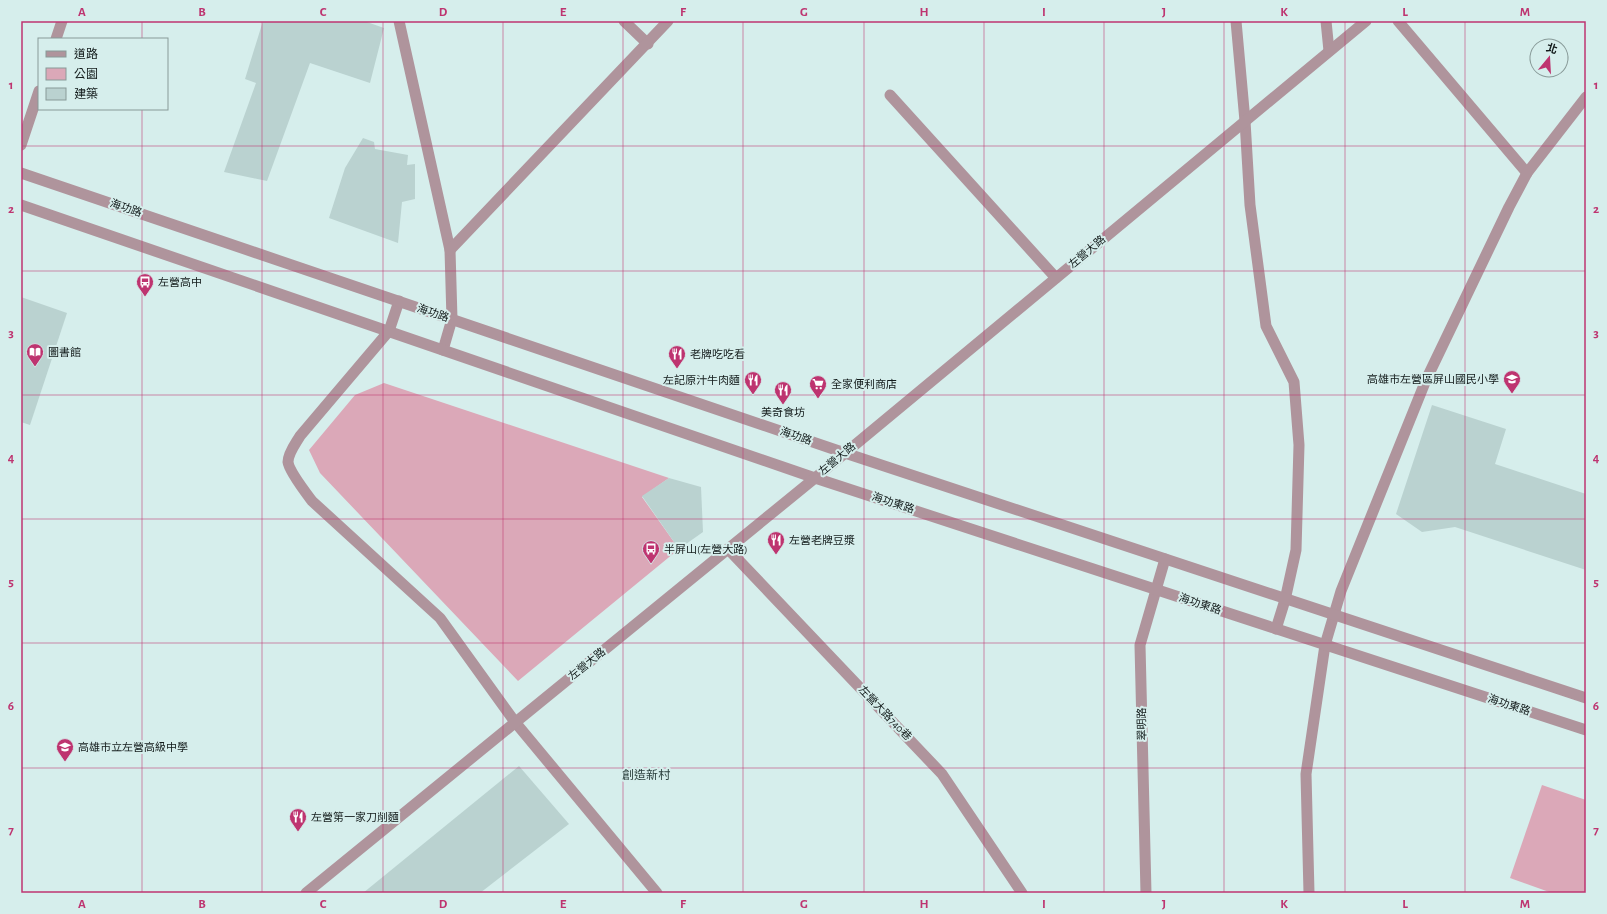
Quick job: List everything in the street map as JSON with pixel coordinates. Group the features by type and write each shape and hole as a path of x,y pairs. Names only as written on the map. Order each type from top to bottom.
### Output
{"street":[{"path":"56,38 62,21"},
{"path":"399,21 450,250 452,319 443,350"},
{"path":"624,21 648,44"},
{"path":"450,250 648,44 668,21"},
{"path":"1236,21 1246,121 1250,205 1266,326 1294,382 1299,446 1296,550 1285,600 1276,629"},
{"path":"1326,21 1329,51"},
{"name":"左營大路","path":"306,893 815,478 1366,21"},
{"path":"1398,21 1527,173"},
{"path":"21,145 38,94"},
{"path":"890,95 1056,278"},
{"path":"1309,893 1306,774 1325,645 1341,591 1426,380 1509,207 1527,173 1586,97"},
{"name":"海功路","path":"21,173 845,453"},
{"path":"21,205 815,478"},
{"path":"399,301 389,331 300,436 290,454 288,463 296,478 312,501 440,618 515,722 657,893"},
{"path":"845,453 1333,616 1586,698"},
{"name":"海功東路","path":"815,478 1586,730"},
{"name":"左營大路740巷","path":"728,549 942,774 1022,893"},
{"name":"翠明路","path":"1146,893 1140,645 1165,559"}],"green space":[{"path":"384,383 669,478 642,497 679,549 518,681 320,473 309,450 355,395"},
{"path":"1542,785 1586,800 1586,893 1552,893 1510,878"}],"building":[{"path":"263,21 364,21 384,28 370,83 310,63 267,181 224,172 256,83 245,79"},
{"path":"363,138 374,142 375,149 408,155 407,165 415,164 415,199 402,202 398,243 329,218 345,168"},
{"name":"圖書館","path":"21,297 67,313 30,425 21,422"},
{"path":"1432,405 1506,429 1495,464 1586,494 1586,570 1455,527 1422,532 1396,514"},
{"path":"669,478 701,487 703,532 679,549 642,496"},
{"path":"519,766 569,824 480,893 363,893"}],"place":[{"name":"左營高中","path":"145,297"},
{"name":"圖書館","path":"35,367"},
{"name":"老牌吃吃看","path":"677,369"},
{"name":"高雄市左營區屏山國民小學","path":"1512,394"},
{"name":"左記原汁牛肉麵","path":"753,395"},
{"name":"全家便利商店","path":"818,399"},
{"name":"美奇食坊","path":"783,405"},
{"name":"左營老牌豆漿","path":"776,555"},
{"name":"半屏山(左營大路)","path":"651,564"},
{"name":"高雄市立左營高級中學","path":"65,762"},
{"name":"左營第一家刀削麵","path":"298,832"}],"district":[{"name":"創造新村","path":"646,775"}]}
